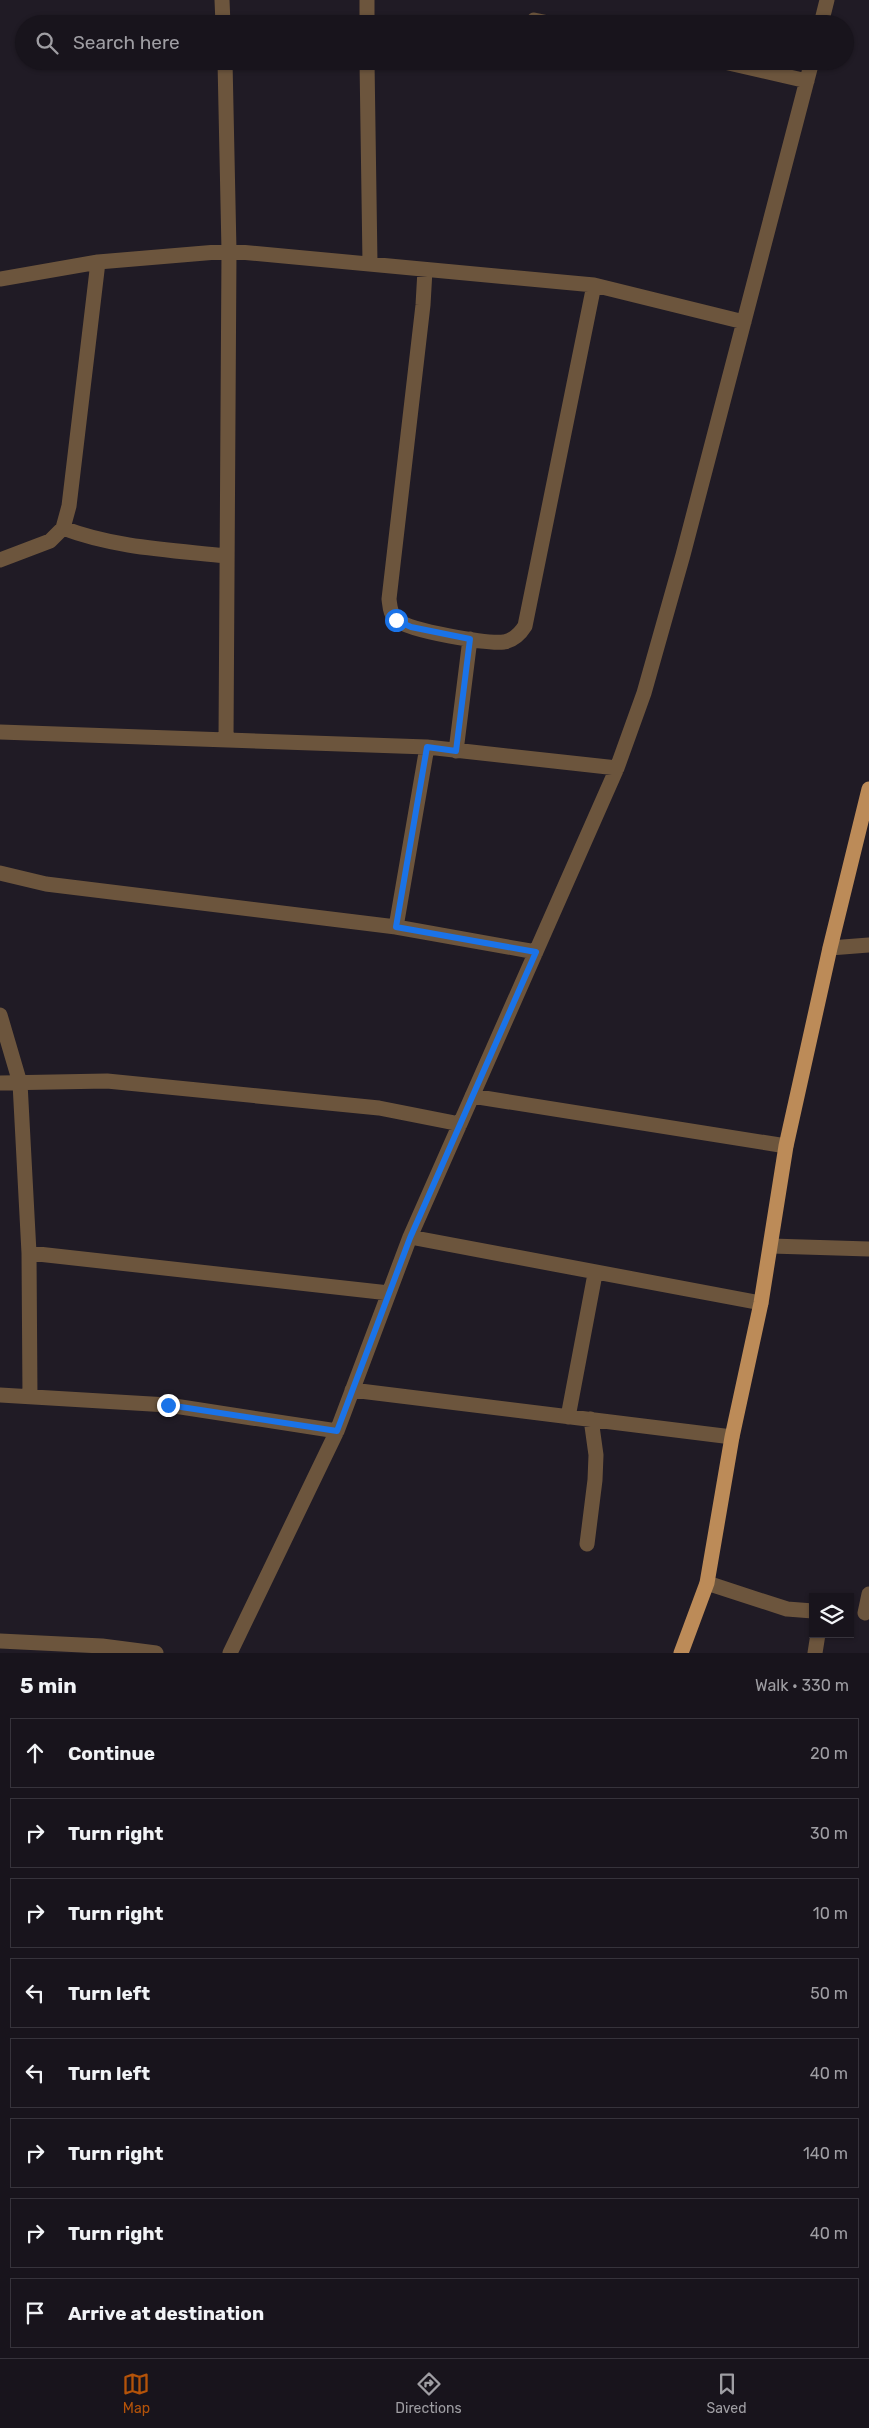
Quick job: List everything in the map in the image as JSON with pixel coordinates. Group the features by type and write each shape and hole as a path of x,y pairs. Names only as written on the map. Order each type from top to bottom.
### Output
{"main road":[{"path":"681,1653 707,1583 732,1437 761,1303 786,1146 830,948 869,789"}],"street":[{"path":"222,0 223,15"},
{"path":"367,0 367,15"},
{"path":"823,15 826,0"},
{"path":"224,70 229,251 226,740"},
{"path":"367,70 370,263"},
{"path":"759,70 807,81"},
{"path":"230,1653 337,1431 410,1238 617,768 644,693 810,70"},
{"path":"0,280 98,262 229,251 594,285 744,322"},
{"path":"0,560 50,541 63,528 68,506 98,262"},
{"path":"425,270 423,305 389,599 390,610 396,620 411,627 470,639 504,642 519,635 525,626 594,285"},
{"path":"63,528 84,536 130,546 228,556"},
{"path":"456,751 470,639"},
{"path":"0,732 427,747 617,768"},
{"path":"396,927 427,747"},
{"path":"0,873 46,884 396,927 536,952"},
{"path":"830,948 869,945"},
{"path":"0,1015 20,1083 29,1253 30,1397"},
{"path":"0,1083 107,1081 379,1108 460,1124"},
{"path":"472,1096 786,1146"},
{"path":"410,1238 595,1274 761,1303"},
{"path":"771,1246 869,1249"},
{"path":"29,1253 389,1293"},
{"path":"568,1416 595,1274"},
{"path":"352,1390 732,1437"},
{"path":"0,1396 168,1405 337,1431"},
{"path":"587,1544 595,1480 596,1455 591,1419"},
{"path":"707,1583 787,1609 809,1611"},
{"path":"862,1612 869,1594"},
{"path":"815,1653 817,1638"},
{"path":"0,1642 102,1646 156,1653"}],"route":[{"path":"168,1405 337,1431 410,1238 536,952 396,927 417,815 427,747 456,751 470,639 411,627 396,620"}]}
